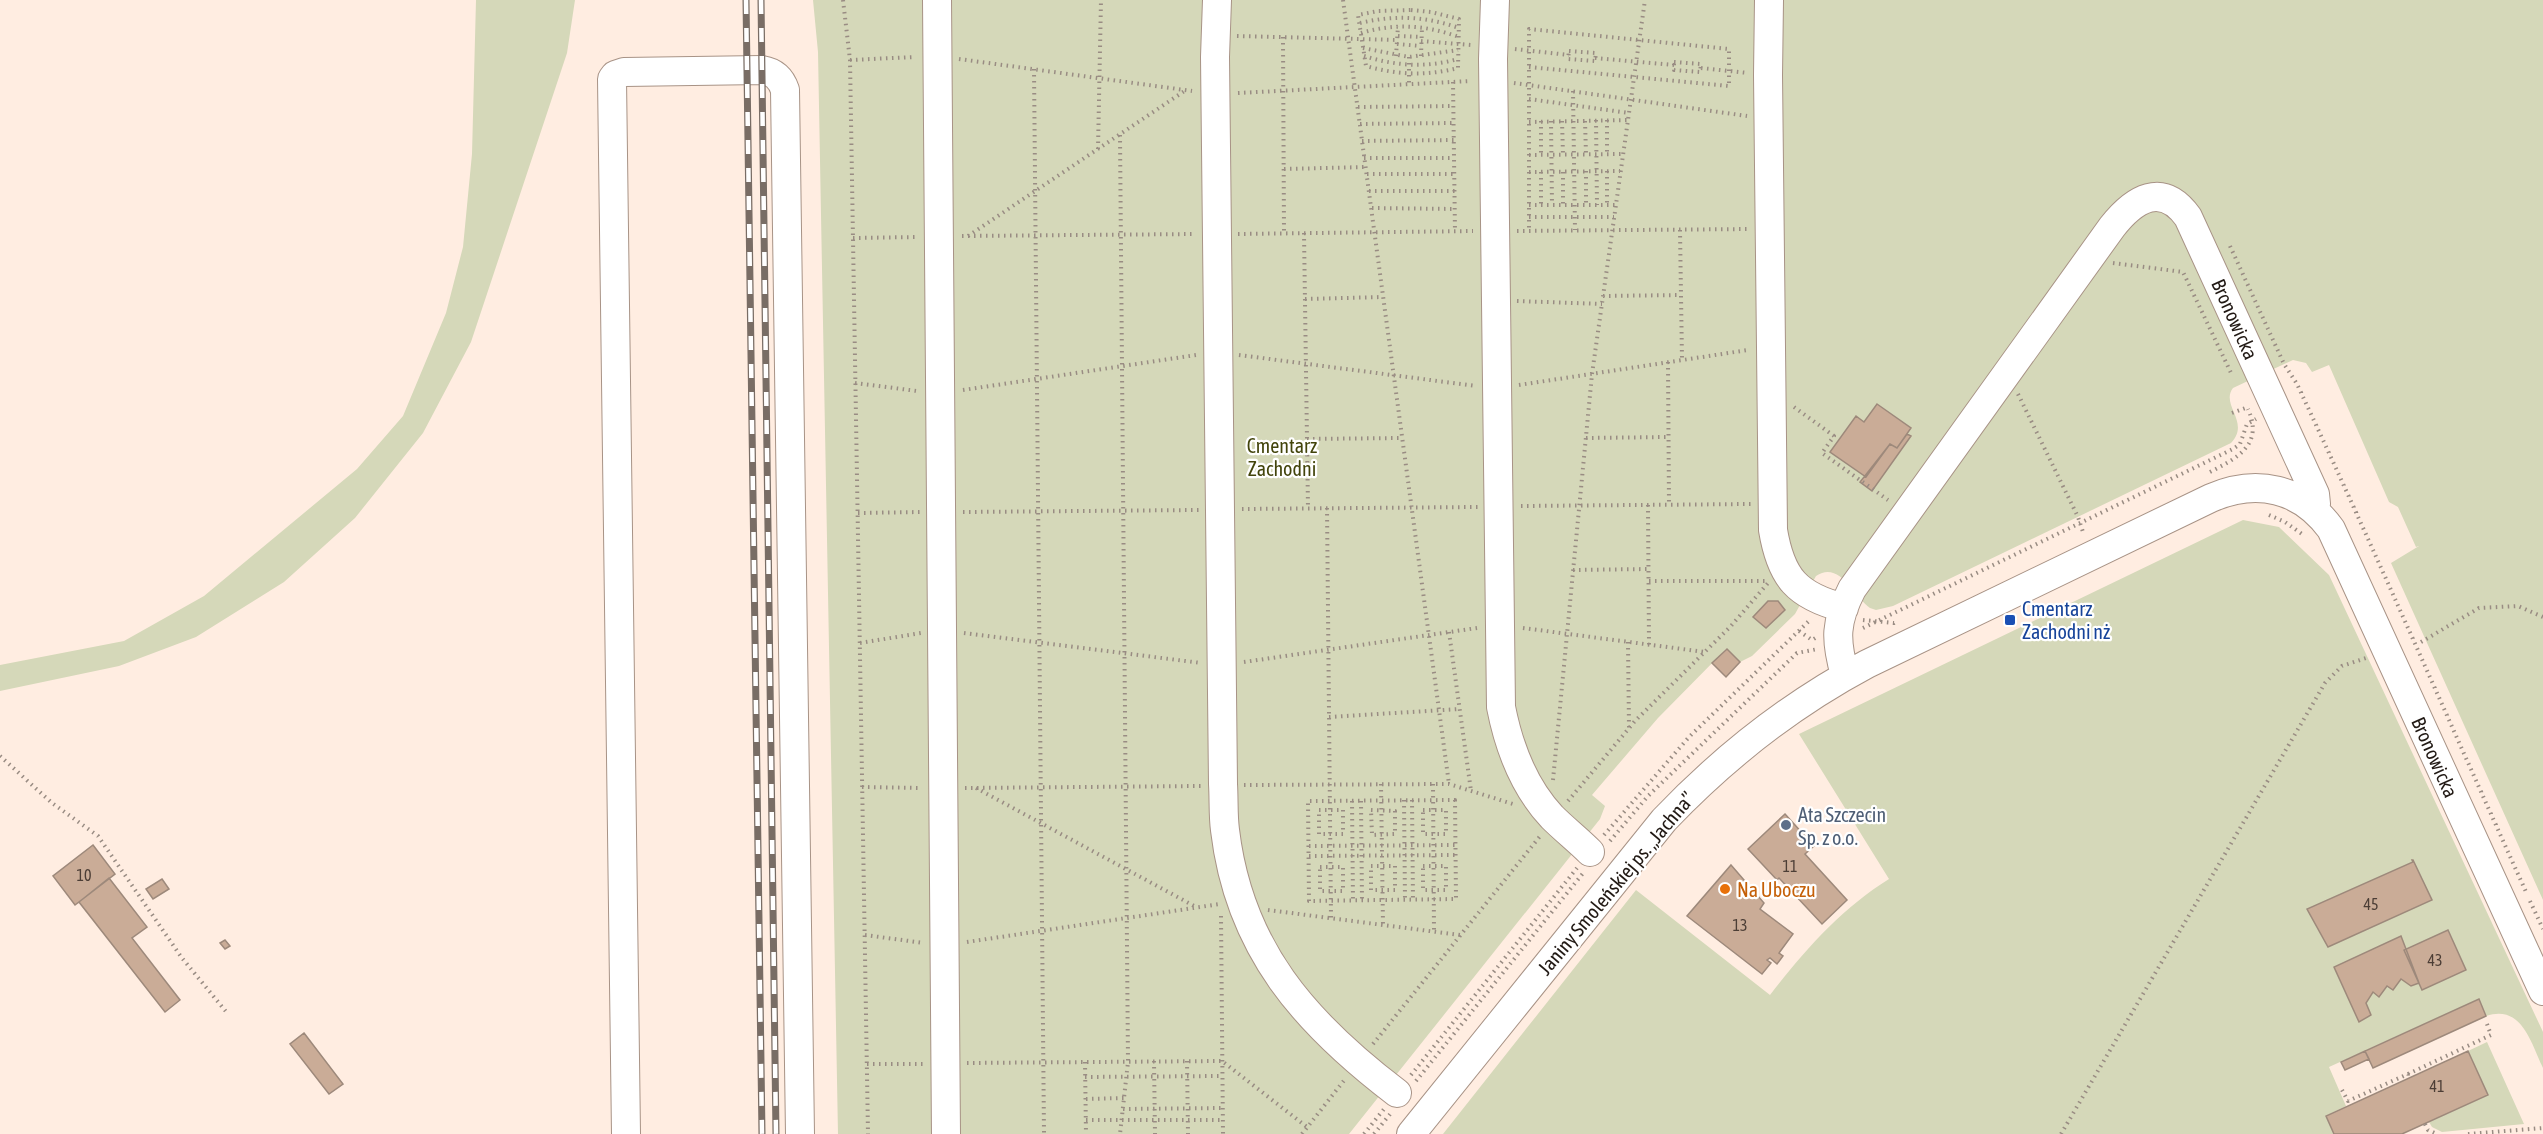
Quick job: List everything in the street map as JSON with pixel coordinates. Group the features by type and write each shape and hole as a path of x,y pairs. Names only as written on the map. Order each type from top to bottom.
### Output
{"street":[{"path":"937,0 937,237 946,1134"},
{"path":"1217,0 1221,666 1224,816 1233,898 1289,992 1316,1024 1358,1063 1397,1092"},
{"path":"1495,0 1498,625 1501,707 1507,735 1522,774 1552,817 1590,852"},
{"path":"1769,0 1770,396 1775,540 1790,578 1801,591 1840,619 1839,653 1845,675"},
{"path":"626,1134 612,79 615,75 624,72 754,70 774,74 786,90 800,1134"},
{"name":"Bronowicka","path":"1840,619 1861,574 2112,227 2134,204 2154,197 2165,198 2180,207 2192,224 2315,494 2316,504 2308,522 2331,529 2543,991"},
{"name":"Janiny Smoleńskiej ps. „Jachna”","path":"1411,1134 1640,847 1671,813 1746,742 1799,703 2084,541 2238,488 2255,487 2278,490 2299,499 2308,522"}],"path":[{"path":"843,0 850,60 868,1134"},
{"path":"1098,149 1101,0"},
{"path":"1343,0 1449,784"},
{"path":"1552,817 1592,374 1645,0"},
{"path":"1410,26 1411,9"},
{"path":"1411,9 1459,19 1458,68 1440,72 1408,74 1366,66 1359,23 1358,15 1386,10 1411,9"},
{"path":"1359,23 1385,18 1410,17 1459,28"},
{"path":"1396,56 1398,26"},
{"path":"1361,33 1410,26 1458,37"},
{"path":"1421,57 1422,27"},
{"path":"1529,66 1729,86 1729,49 1529,29 1529,66 1529,231"},
{"path":"1216,36 1397,40 1421,37"},
{"path":"1283,37 1284,233"},
{"path":"1397,40 1421,46"},
{"path":"1363,48 1408,57 1421,57 1458,50"},
{"path":"1569,51 1596,53 1596,57 1595,62 1568,59 1569,51"},
{"path":"850,60 936,56 1216,94 1494,80 1768,119"},
{"path":"1364,56 1408,65 1432,64 1458,59"},
{"path":"1408,57 1409,84"},
{"path":"1596,57 1674,65 1674,62 1701,64 1701,68"},
{"path":"1674,65 1674,70 1700,72 1701,68"},
{"path":"1701,68 1768,75"},
{"path":"1034,69 1044,1134"},
{"path":"1453,82 1455,232"},
{"path":"968,236 1187,90"},
{"path":"1573,91 1575,230"},
{"path":"1529,99 1629,113"},
{"path":"1358,107 1454,106"},
{"path":"1596,120 1597,205"},
{"path":"1607,120 1607,154"},
{"path":"1529,122 1628,120"},
{"path":"1540,121 1541,155"},
{"path":"1551,121 1552,205"},
{"path":"1562,121 1563,154"},
{"path":"1585,121 1586,154"},
{"path":"1360,124 1454,123"},
{"path":"1120,135 1128,1062 1120,1134"},
{"path":"1362,141 1454,140"},
{"path":"1529,155 1623,154"},
{"path":"1365,158 1454,158"},
{"path":"1284,169 1366,167"},
{"path":"1586,171 1586,205"},
{"path":"1607,171 1607,205"},
{"path":"1529,172 1620,171"},
{"path":"1541,172 1541,205"},
{"path":"1563,172 1563,205"},
{"path":"1367,174 1454,174"},
{"path":"1369,191 1455,191"},
{"path":"1529,205 1616,205"},
{"path":"1371,208 1455,209"},
{"path":"1529,218 1614,217"},
{"path":"853,238 1769,229"},
{"path":"1680,230 1682,360"},
{"path":"1304,233 1308,508"},
{"path":"2230,246 2373,549 2414,646 2543,929"},
{"path":"2108,262 2152,270 2183,272 2238,386"},
{"path":"1603,296 1681,295"},
{"path":"1305,299 1383,297"},
{"path":"1496,300 1602,304"},
{"path":"855,383 939,394 1218,352 1496,389 1770,347"},
{"path":"1668,362 1669,505"},
{"path":"2017,391 2084,541"},
{"path":"1770,396 1779,396 1834,436 1822,453 1906,512"},
{"path":"2208,472 2238,457 2248,445 2253,427 2242,397"},
{"path":"1586,438 1668,437"},
{"path":"1307,439 1402,438"},
{"path":"858,513 1772,504"},
{"path":"1648,505 1649,645"},
{"path":"1327,508 1331,918"},
{"path":"2264,514 2285,522 2308,522"},
{"path":"1573,570 1648,569"},
{"path":"1302,1134 1552,817 1629,728 1744,612 1769,581 1649,581"},
{"path":"2421,642 2479,608 2518,606 2543,617"},
{"path":"1799,631 1812,640 1840,619 1894,623 1904,618"},
{"path":"860,643 941,630 1221,666 1498,625 1705,652"},
{"path":"1449,632 1471,791"},
{"path":"1628,642 1629,728"},
{"path":"2061,1134 2325,683 2342,666 2387,651"},
{"path":"1329,717 1460,709"},
{"path":"0,756 52,804 98,836 182,958 228,1014"},
{"path":"1381,784 1383,925"},
{"path":"1433,784 1434,932"},
{"path":"975,788 1197,907"},
{"path":"1404,800 1405,900"},
{"path":"1412,800 1413,900"},
{"path":"1455,800 1456,899 1309,901 1308,801 1352,801 1455,800"},
{"path":"1352,801 1353,901"},
{"path":"1361,801 1362,901"},
{"path":"1319,810 1343,810 1342,834 1330,834 1319,834 1319,810"},
{"path":"1371,810 1395,811 1395,834 1382,834 1372,835 1371,810"},
{"path":"1423,810 1446,810 1446,834 1434,834 1423,834 1423,810"},
{"path":"1309,846 1456,845"},
{"path":"1309,856 1456,855"},
{"path":"1371,866 1395,866 1395,890 1382,890 1371,890 1371,866"},
{"path":"1423,866 1446,866 1446,890 1434,890 1423,890 1423,866"},
{"path":"1320,867 1343,867 1343,891 1331,891 1320,891 1320,867"},
{"path":"865,935 944,945 1197,907 1233,898 1331,918 1461,935"},
{"path":"1223,1134 1222,1061 1233,898"},
{"path":"2342,1090 2348,1101 2409,1076 2491,1035 2487,1024"},
{"path":"1187,1061 1188,1134"},
{"path":"867,1064 1222,1061 1307,1127"},
{"path":"1085,1062 1086,1134"},
{"path":"1154,1062 1155,1134"},
{"path":"1085,1077 1222,1076"},
{"path":"1086,1099 1124,1098"},
{"path":"1123,1109 1222,1108"},
{"path":"1086,1120 1223,1119"},
{"path":"2425,1124 2428,1130 2437,1134"},
{"path":"2468,1134 2543,1128"}],"green space":[{"path":"476,0 575,0 567,53 471,342 423,433 355,518 284,582 196,637 119,666 0,691 0,665 124,641 204,596 357,469 403,416 446,313 463,247 472,154"},
{"name":"Cmentarz Zachodni","path":"813,0 2543,0 2543,900 2391,563 2419,546 2416,547 2398,507 2389,502 2329,365 2312,372 2306,363 2293,360 2233,388 2230,401 2238,428 2231,443 1893,606 1876,610 1870,608 1839,576 1825,572 1816,576 1795,614 1752,656 1740,662 1726,649 1658,718 1592,795 1605,806 1600,819 1349,1134 838,1134 818,52"},
{"path":"2243,520 2279,527 2329,575 2543,1032 2543,1068 2524,1028 2508,1016 2498,1014 2486,1016 2479,999 2329,1067 2346,1106 2326,1116 2334,1134 1443,1134 1636,890 1770,995 1825,931 1855,903 1889,879 1799,734"},
{"path":"2487,1042 2524,1124 2442,1132 2432,1127 2429,1122 2488,1095 2468,1051"}],"building":[{"path":"1877,404 1911,428 1897,448 1890,444 1866,477 1830,452 1856,416 1864,422"},
{"path":"1907,434 1911,436 1872,491 1860,482 1890,444 1897,448"},
{"path":"1768,601 1778,601 1785,610 1766,628 1753,617"},
{"path":"1727,649 1740,662 1726,677 1712,663"},
{"path":"1785,814 1814,846 1805,854 1847,900 1822,924 1748,849"},
{"path":"93,845 115,874 75,905 53,876"},
{"path":"2413,860 2432,900 2328,947 2307,909 2413,862"},
{"path":"1731,865 1764,903 1760,909 1793,934 1779,953 1783,956 1777,964 1770,958 1767,960 1771,963 1762,974 1687,916"},
{"path":"109,878 147,927 132,938 180,1000 165,1012 79,902"},
{"path":"162,879 169,889 153,899 146,889"},
{"path":"2448,930 2466,970 2422,990 2404,950"},
{"path":"2401,936 2419,983 2411,986 2401,979 2393,990 2387,986 2379,997 2373,992 2366,1003 2371,1015 2359,1022 2334,967"},
{"path":"225,940 230,946 225,949 220,943"},
{"path":"2479,999 2486,1016 2373,1068 2365,1051"},
{"path":"304,1033 343,1084 329,1094 290,1044"},
{"path":"2365,1051 2369,1059 2345,1070 2341,1062"},
{"path":"2468,1051 2488,1095 2402,1134 2334,1134 2326,1116"}],"railway":[{"path":"746,0 762,1134"},
{"path":"761,0 776,1134"}],"place":[{"name":"Cmentarz Zachodni nż","path":"2010,620"},
{"name":"Ata Szczecin Sp. z o.o.","path":"1786,825"},
{"name":"Na Uboczu","path":"1725,889"}]}
